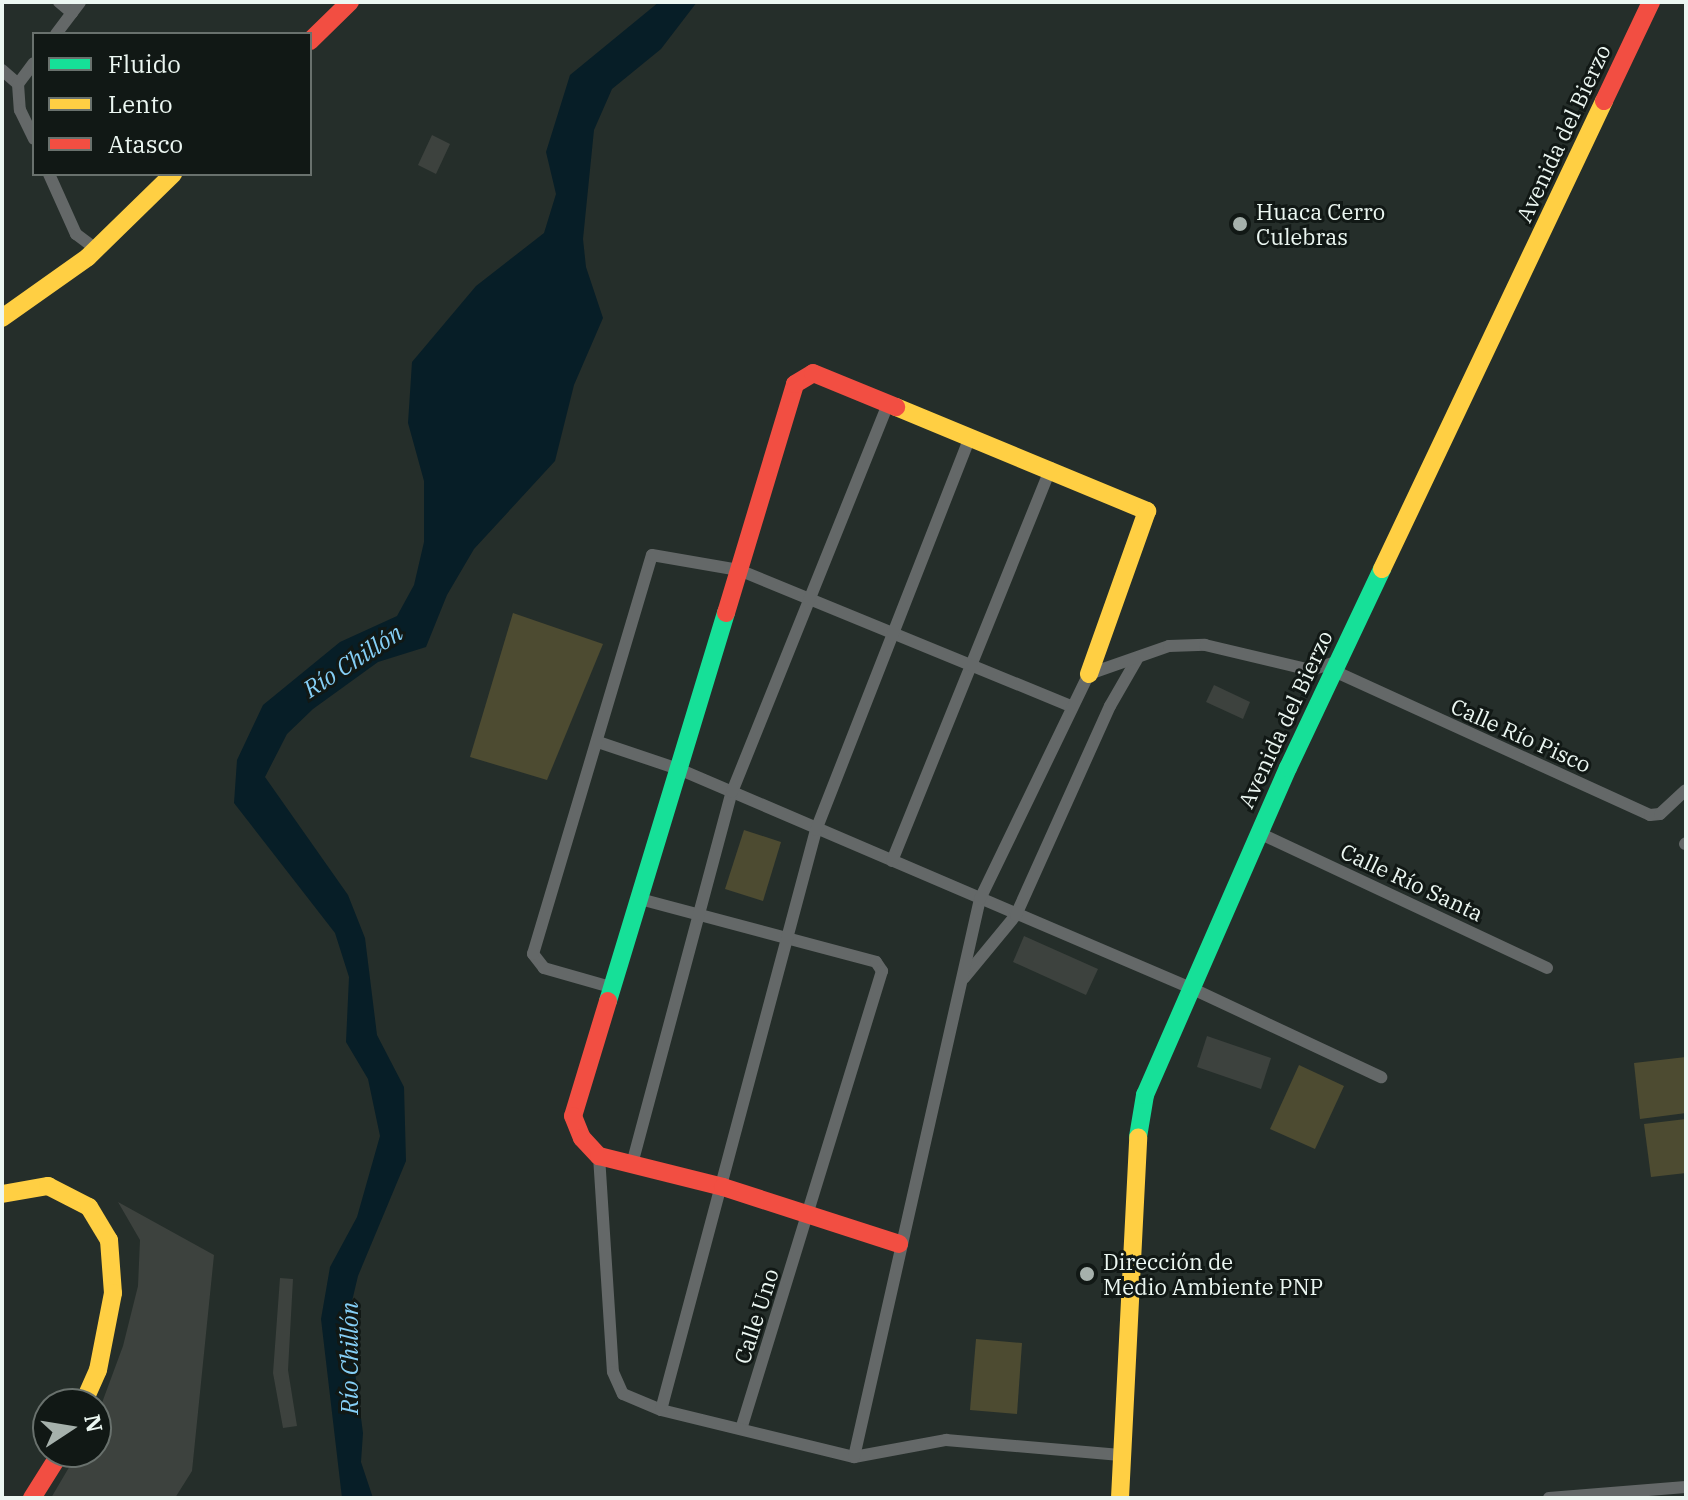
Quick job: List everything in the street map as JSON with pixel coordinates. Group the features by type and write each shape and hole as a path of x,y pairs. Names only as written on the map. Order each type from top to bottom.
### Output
{"street":[{"path":"57,32 76,7 59,2"},
{"path":"312,39 350,2"},
{"name":"Avenida del Bierzo","path":"1120,1498 1137,1141 1145,1095 1259,833 1336,666 1651,2"},
{"path":"32,66 18,84 20,110 32,135"},
{"path":"2,70 18,84"},
{"path":"50,176 76,234 96,249"},
{"path":"2,318 96,249 171,176"},
{"path":"854,1457 899,1244 980,899 1070,706 1089,674 1147,511 1051,468 813,373 802,376 795,384 681,770 573,1116 599,1156 613,1372 623,1394 661,1410 854,1457 946,1440 1120,1455"},
{"path":"632,1164 732,792 888,404"},
{"path":"661,1410 723,1187 784,938 816,830 970,438"},
{"path":"892,861 1051,468"},
{"path":"614,988 544,968 533,954 652,555 739,570 892,637 1070,706"},
{"path":"1089,674 1169,646 1205,645 1311,670 1336,666"},
{"path":"963,980 1016,915 1110,706 1137,659"},
{"name":"Calle Río Pisco","path":"1336,666 1650,815 1660,814 1686,790"},
{"path":"598,742 681,770 1193,989 1381,1077"},
{"name":"Calle Río Santa","path":"1259,833 1547,968"},
{"path":"640,899 784,938"},
{"name":"Calle Uno","path":"741,1429 882,971 876,962 784,938"},
{"path":"599,1156 723,1187 899,1244"},
{"path":"2,1194 48,1186 89,1207 109,1240 113,1293 98,1370 90,1388"},
{"path":"32,1498 51,1468"},
{"path":"1549,1498 1686,1487"}],"shaded area":[{"path":"513,613 603,644 547,780 470,757"},
{"path":"744,830 781,842 763,901 725,889"},
{"path":"1686,1057 1686,1113 1640,1119 1634,1063"},
{"path":"1299,1065 1344,1086 1315,1149 1270,1129"},
{"path":"1686,1119 1686,1173 1651,1177 1644,1124"},
{"path":"976,1339 1022,1343 1017,1414 970,1410"}],"water":[{"name":"Río Chillón","path":"659,2 697,2 661,49 612,89 594,130 583,239 586,267 603,318 574,385 555,461 474,549 447,595 426,647 378,662 313,709 287,734 265,777 348,895 365,938 377,1035 404,1087 406,1161 358,1276 348,1318 363,1433 361,1462 373,1498 342,1498 321,1319 330,1267 357,1217 380,1136 368,1079 346,1042 349,977 335,933 234,803 237,760 263,705 340,642 397,616 414,585 424,542 424,481 408,423 412,362 476,286 544,233 556,194 546,152 570,75"}],"building":[{"path":"432,135 450,144 436,174 418,165"},
{"path":"1214,685 1250,702 1243,719 1206,702"},
{"path":"1024,936 1098,969 1086,995 1013,962"},
{"path":"1207,1036 1271,1058 1261,1089 1197,1067"},
{"path":"118,1202 214,1255 192,1471 175,1498 51,1498 69,1468 112,1468 112,1388 107,1388 123,1346 138,1286 140,1240"},
{"path":"280,1278 293,1279 288,1370 297,1426 283,1428 273,1373"}],"traffic: fast":[{"path":"1138,1137 1145,1095 1288,768 1382,569"},
{"path":"608,1001 726,613"}],"traffic: slow":[{"path":"1382,569 1604,101"},
{"path":"2,318 88,257 171,176"},
{"path":"896,407 1147,511 1089,674"},
{"path":"1120,1498 1138,1137"},
{"path":"2,1194 48,1186 89,1207 109,1240 113,1293 98,1370 90,1388"}],"traffic: jam":[{"path":"312,39 350,2"},
{"path":"1604,101 1651,2"},
{"path":"726,613 795,384 813,373 896,407"},
{"path":"608,1001 573,1116 582,1138 599,1156 723,1187 899,1244"},
{"path":"32,1498 51,1468"}],"place":[{"name":"Huaca Cerro Culebras","path":"1240,224"},
{"name":"Dirección de Medio Ambiente PNP","path":"1087,1274"}]}
